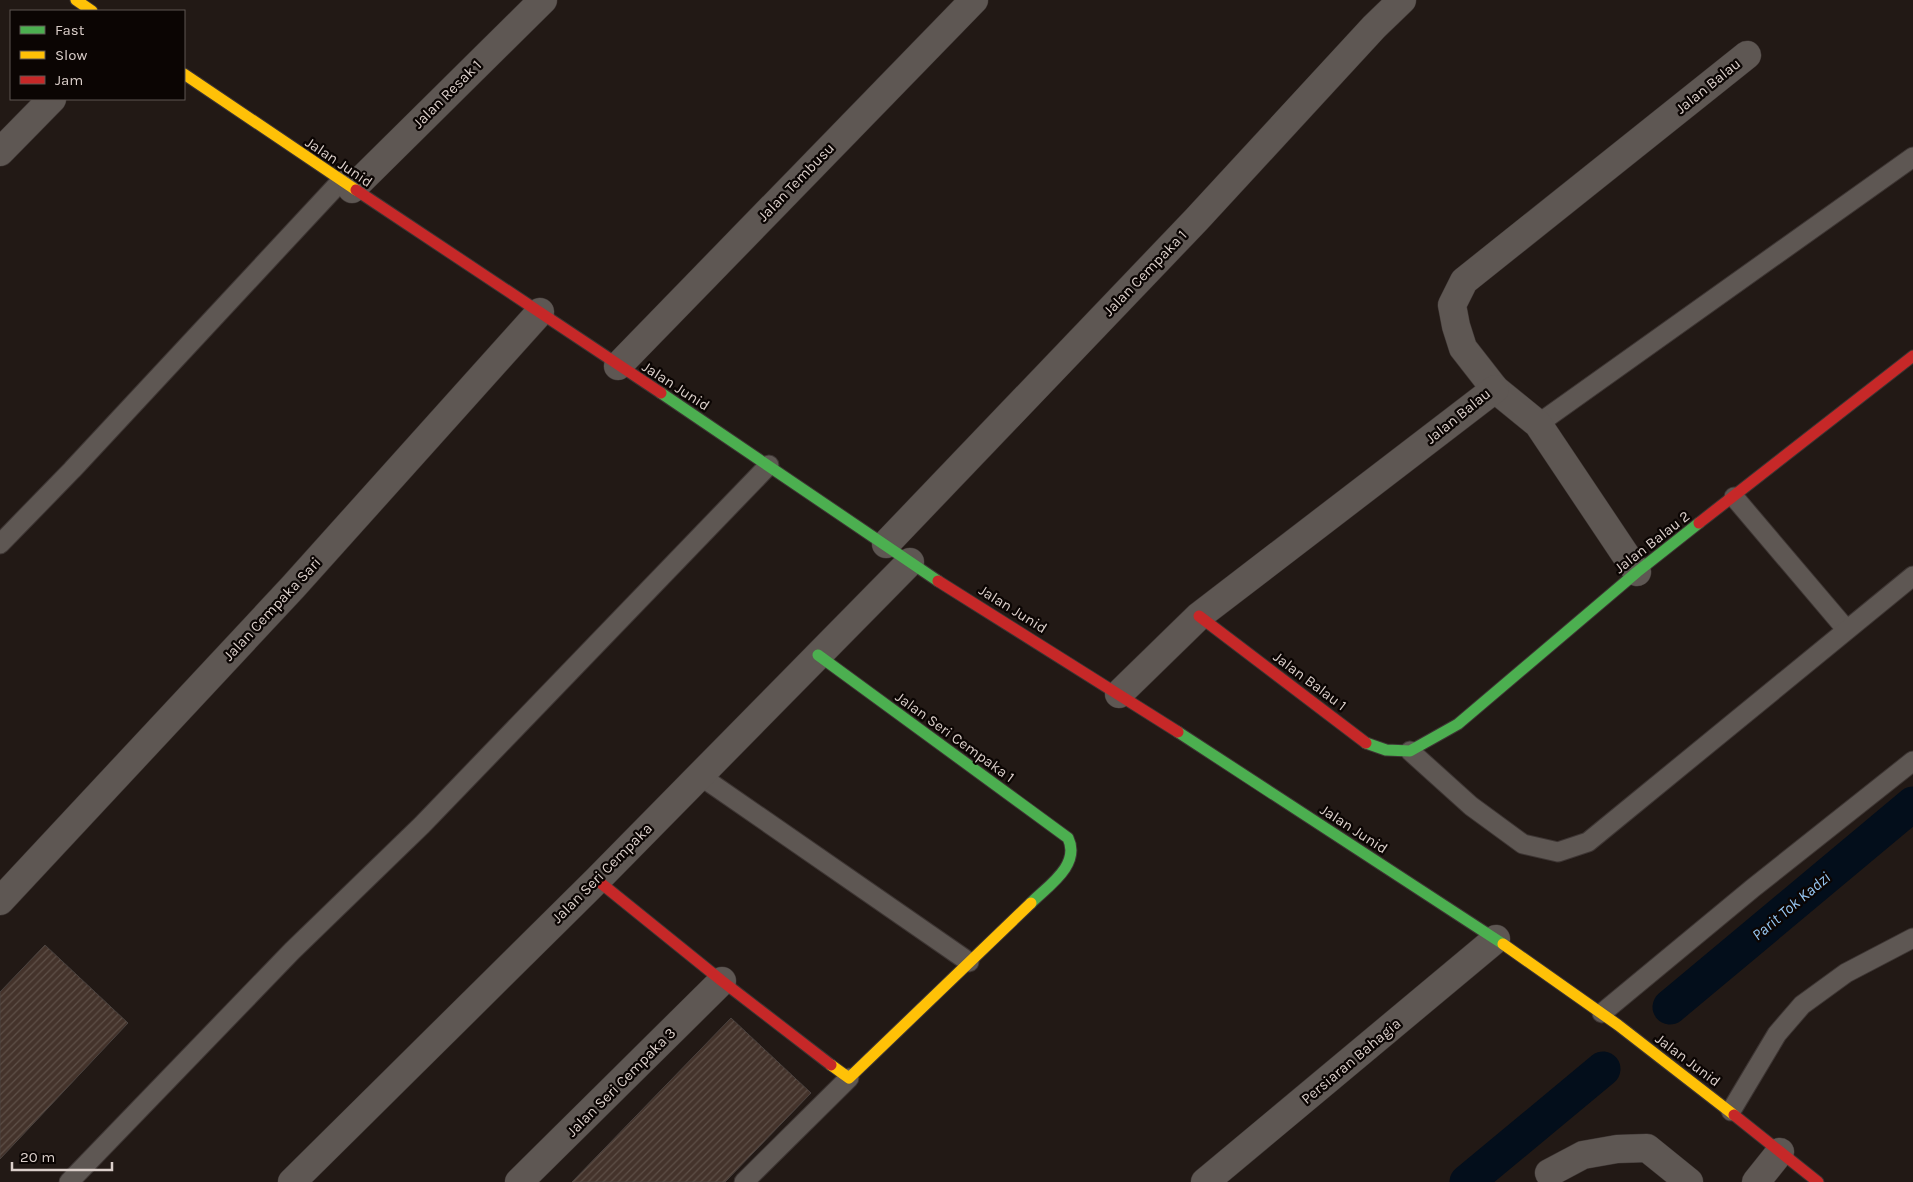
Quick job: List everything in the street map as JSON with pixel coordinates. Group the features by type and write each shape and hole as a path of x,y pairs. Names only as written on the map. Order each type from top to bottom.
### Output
{"street":[{"path":"76,0 91,10"},
{"name":"Jalan Resak 1","path":"346,185 543,0"},
{"name":"Jalan Tembusu","path":"618,366 974,0"},
{"name":"Jalan Cempaka 1","path":"886,544 1402,0"},
{"name":"Jalan Balau","path":"1119,694 1200,616 1494,389 1463,348 1456,326 1452,304 1464,281 1746,55"},
{"name":"Jalan Junid","path":"185,75 346,185 769,465 910,562 1119,694 1496,939 1602,1013 1731,1111 1768,1166 1818,1182"},
{"path":"0,152 43,107"},
{"name":"Jalan Cempaka Sari","path":"0,902 293,587 540,312"},
{"name":"Jalan Balau 2","path":"1410,751 1458,724 1637,572 1913,356"},
{"path":"1494,389 1538,424 1637,572"},
{"name":"Jalan Seri Cempaka","path":"292,1182 596,880 910,562"},
{"name":"Jalan Balau 1","path":"1200,616 1367,743 1386,750 1410,751"},
{"name":"Jalan Seri Cempaka 1","path":"818,654 1068,838 1072,846 1070,860 1064,871 969,962"},
{"path":"596,880 722,981 849,1078 969,962"},
{"name":"Persiaran Bahagia","path":"1205,1182 1496,939"},
{"name":"Jalan Seri Cempaka 3","path":"520,1182 722,981"},
{"path":"1544,1178 1583,1155 1617,1149 1647,1148 1690,1182"}],"lane":[{"path":"1538,424 1913,156"},
{"path":"0,544 346,185"},
{"path":"70,1182 292,951 422,825 769,465"},
{"path":"1734,497 1846,629"},
{"path":"1410,751 1471,806 1523,844 1558,852 1588,842 1913,576"},
{"path":"1602,1013 1752,888 1913,761"},
{"path":"699,775 969,962"},
{"path":"1731,1111 1778,1034 1802,1005 1846,973 1913,938"},
{"path":"744,1182 849,1078"}],"building":[{"path":"45,945 128,1023 0,1159 0,992"},
{"path":"731,1018 811,1093 725,1182 572,1182"}],"waterway":[{"name":"Parit Tok Kadzi","path":"1670,1007 1913,804"},
{"name":"Parit Tok Kadzi","path":"1467,1182 1603,1069"}],"traffic: fast":[{"path":"661,393 938,581"},
{"path":"1366,743 1386,750 1410,751 1458,724 1637,572 1699,523"},
{"path":"818,655 1068,838 1071,848 1066,866 1054,882 1031,903"},
{"path":"1178,732 1503,944"}],"traffic: slow":[{"path":"76,0 91,10"},
{"path":"185,75 356,190"},
{"path":"831,1065 849,1078 1031,903"},
{"path":"1503,944 1618,1025 1734,1115"}],"traffic: jam":[{"path":"356,190 661,393"},
{"path":"1699,523 1913,356"},
{"path":"938,581 1178,732"},
{"path":"1199,616 1366,743"},
{"path":"597,880 722,981 831,1065"},
{"path":"1734,1115 1818,1182"}]}
